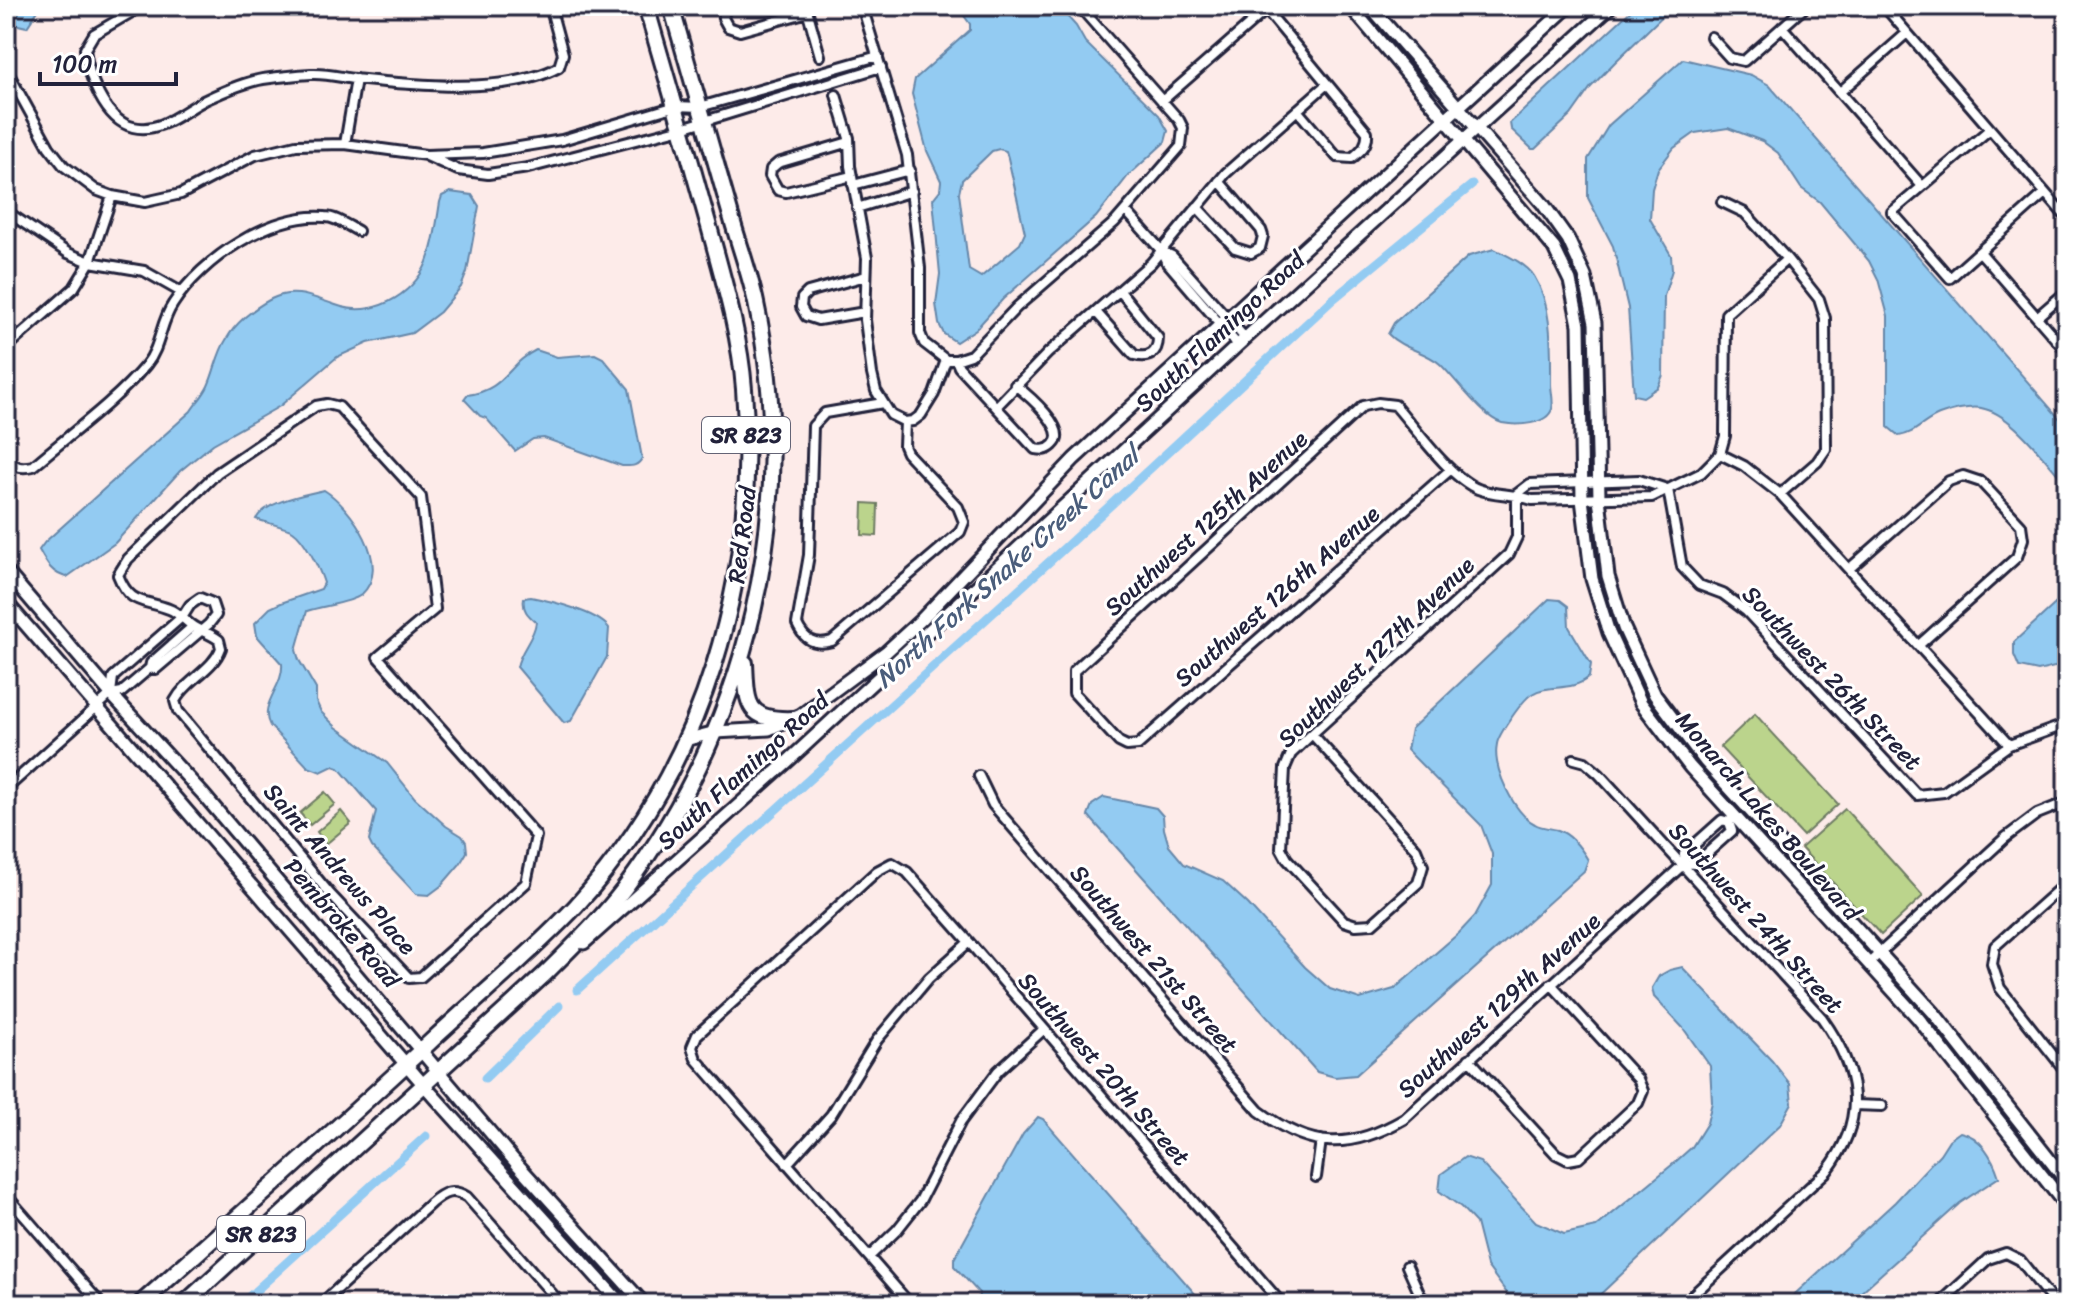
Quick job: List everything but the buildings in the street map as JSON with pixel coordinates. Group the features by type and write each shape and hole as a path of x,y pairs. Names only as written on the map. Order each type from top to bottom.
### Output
{"highway":[{"name":"Red Road","path":"421,1050 549,933 605,871 657,793 685,740 725,633 738,573 748,483 744,386 731,308 646,6"},
{"name":"Red Road","path":"546,973 598,921 624,889 678,807 716,732 743,652 762,575 769,524 772,481 768,386 756,303 671,6"},
{"path":"743,652 746,695 750,707 761,716 775,720 793,719"},
{"name":"South Flamingo Road","path":"184,1304 546,973"},
{"name":"SR 823","path":"140,1304 421,1050"}],"main road":[{"name":"Monarch Lakes Boulevard","path":"1350,6 1554,248 1570,281 1579,325 1582,499 1592,579 1609,633 1641,703 1732,819 1918,1018 2067,1207"},
{"name":"Monarch Lakes Boulevard","path":"1370,6 1543,204 1568,239 1585,276 1595,323 1599,498 1608,576 1624,628 1655,695 1705,761 1934,1013 2067,1182"},
{"name":"South Flamingo Road","path":"685,740 716,732 769,729 793,719 849,681 922,619 1074,459 1569,6"},
{"name":"South Flamingo Road","path":"546,973 655,882 1611,6"},
{"name":"Pembroke Road","path":"6,571 111,694 203,794 517,1164 644,1304"},
{"name":"Pembroke Road","path":"6,602 423,1084 621,1304"}],"street":[{"path":"142,6 94,34 85,49 88,71 113,115 130,127 155,128 206,99 260,79 314,74 466,85 543,76 559,67 563,54 550,6"},
{"path":"726,6 723,18 728,27 740,31 807,9 820,56"},
{"path":"862,6 910,170 920,268 920,333 924,343 959,367 1035,449 1042,450 1054,444 1059,438 1053,423 1015,385"},
{"path":"836,95 849,142 852,181 867,258 865,312 872,374 891,415 905,422 913,421 928,407 951,360 971,355 1017,307 1093,242 1126,211 1181,146 1183,128 1079,6"},
{"path":"1711,37 1730,58 1744,61 1806,6"},
{"path":"1884,6 2067,218"},
{"path":"1162,101 1265,8 1367,132 1368,141 1352,158 1337,157 1297,110"},
{"path":"1782,27 1922,186"},
{"path":"1840,92 1907,33"},
{"path":"426,155 458,170 488,174 573,159 682,128 702,114 878,56"},
{"path":"6,69 49,147 80,179 112,196 145,202 181,194 255,155 296,145 345,144 426,155 524,147 562,140 676,106 702,114 881,67"},
{"path":"345,144 356,79"},
{"path":"996,407 1015,385 1151,263 1219,181 1327,84"},
{"path":"1990,129 1892,212 1950,278 2045,193"},
{"path":"849,142 778,163 771,169 770,176 778,190 786,192 910,170"},
{"path":"1197,207 1235,248 1251,253 1260,248 1261,230 1219,181"},
{"path":"857,208 912,191"},
{"path":"6,348 69,293 90,262 112,196"},
{"path":"1722,202 1745,213 1787,259 1819,299 1825,318 1826,449 1817,462 1780,494"},
{"path":"6,211 51,243 90,262 144,271 181,292"},
{"path":"1126,211 1161,250 1166,261 1186,278 1242,342"},
{"path":"6,458 22,468 33,466 147,364 154,355 165,317 181,292 204,268 269,226 294,217 328,216 358,231"},
{"path":"1980,252 2067,352"},
{"path":"1450,470 1475,488 1493,493 1517,494 1532,500 1652,497 1701,473 1720,454 1725,436 1726,314 1787,259"},
{"path":"865,312 818,320 806,316 801,307 802,298 808,292 866,276"},
{"path":"1096,312 1129,351 1143,358 1150,356 1155,351 1158,338 1120,291"},
{"path":"2037,317 2067,291"},
{"path":"883,403 825,413 813,426 809,555 797,624 802,635 812,642 832,641 960,532 964,522 958,507 907,453 904,446 905,422"},
{"name":"Southwest 125th Avenue","path":"1127,746 1119,742 1074,693 1074,671 1363,406 1378,403 1395,405 1450,470"},
{"name":"Saint Andrews Place","path":"327,404 339,407 421,497 435,609 378,657 536,836 526,883 421,977 409,978 330,894 178,711 175,701 180,691 218,657 221,648 219,640 196,628 170,609 142,603 132,597 122,587 118,575 121,568 185,501 217,473 316,406 327,404"},
{"path":"1720,454 1744,466 1780,494 2009,745 2067,724"},
{"name":"Southwest 126th Avenue","path":"1127,746 1138,745 1450,470"},
{"path":"1849,569 1949,481 1963,476 1981,482 2021,525 2023,539 2017,557 1919,645"},
{"path":"1517,494 1530,484 1639,480 1668,489"},
{"name":"Southwest 26th Street","path":"1668,489 1682,567 1699,585 1723,594 1746,611 1917,795 1944,792 2009,745"},
{"name":"Southwest 127th Avenue","path":"1312,734 1416,849 1423,866 1418,883 1372,924 1356,925 1344,921 1287,859 1281,848 1285,768 1291,754 1312,734 1509,554 1517,537 1517,494"},
{"path":"6,789 111,694 122,692 150,668 151,663 216,615 212,603 200,598 190,605 183,616 117,674 111,682 111,694"},
{"name":"Southwest 24th Street","path":"1574,759 1585,762 1599,774 1831,1030 1840,1043 1853,1078 1854,1105 1846,1141 1827,1171 1683,1304"},
{"name":"Southwest 21st Street","path":"979,776 993,805 1259,1111 1300,1137 1321,1140"},
{"path":"1869,963 2005,838 2037,814 2067,802"},
{"name":"Southwest 129th Avenue","path":"1321,1140 1344,1141 1370,1136 1404,1119 1683,864 1684,854 1722,820 1732,819 1732,831 1695,864 1683,864"},
{"name":"Southwest 20th Street","path":"787,1164 696,1059 692,1047 697,1035 877,871 892,863 907,872 969,942 1282,1304"},
{"path":"2067,882 1995,946 1992,964 2000,988 2067,1073"},
{"path":"910,1304 787,1164 831,1115 877,1040 929,978 969,942"},
{"path":"1469,1059 1556,1154 1568,1160 1579,1158 1638,1103 1643,1091 1638,1079 1551,984"},
{"path":"869,1257 897,1230 920,1201 961,1121 998,1071 1043,1030"},
{"path":"1854,1105 1882,1106"},
{"path":"1316,1177 1321,1140"},
{"path":"321,1304 431,1203 443,1193 451,1191 467,1197 561,1304"},
{"path":"6,1195 101,1304"},
{"path":"1939,1304 1988,1259 2006,1253 2020,1260 2055,1304"},
{"path":"1407,1266 1420,1295 1428,1304"}],"green space":[{"path":"863,503 878,504 877,536 862,535"},
{"path":"1755,714 1838,804 1803,836 1720,747"},
{"path":"325,792 335,804 310,825 300,813"},
{"path":"1845,809 1923,896 1881,935 1801,848"},
{"path":"341,811 351,823 326,844 317,832"}],"water":[{"path":"6,6 41,6 27,27 14,24 6,12"},
{"path":"957,6 1058,6 1076,26 1085,42 1159,115 1168,131 1165,142 1128,176 1096,217 1003,299 976,329 956,342 944,334 939,324 936,304 940,274 933,199 940,190 941,181 927,151 912,94 915,79 970,30 970,24","holes":["992,151 1006,151 1025,233 1020,244 981,277 969,270 959,193 962,180"]},
{"path":"1636,6 1673,6 1591,87 1571,115 1532,149 1511,129 1510,123"},
{"path":"1683,59 1751,75 1769,85 2067,427 2067,485 2018,430 1996,413 1985,409 1947,412 1899,436 1888,427 1888,316 1878,279 1869,261 1820,202 1801,188 1778,153 1762,141 1728,128 1695,133 1674,148 1658,169 1652,189 1650,219 1671,255 1672,270 1664,296 1663,375 1658,387 1643,397 1634,395 1628,308 1613,246 1588,198 1588,159 1609,125"},
{"path":"450,192 472,195 479,206 467,272 461,287 440,312 412,333 368,343 337,357 280,406 213,444 180,471 115,543 67,577 50,567 39,550 45,542 191,411 208,386 223,345 240,322 252,311 280,295 298,294 355,309 369,308 395,298 424,269 433,243 442,196"},
{"path":"1494,249 1530,271 1540,288 1548,314 1553,406 1544,418 1531,423 1508,424 1495,420 1440,364 1388,334 1394,323 1469,256"},
{"path":"536,350 557,357 595,354 603,358 629,389 642,458 638,463 622,466 544,438 533,439 515,451 486,418 480,416 464,399 467,395 490,388"},
{"path":"324,490 356,523 371,553 373,569 370,583 361,595 307,611 296,650 316,689 316,701 321,712 336,727 387,763 415,798 466,842 467,852 460,864 429,895 416,894 372,847 369,841 376,811 339,768 333,766 321,772 308,767 270,726 267,718 282,664 257,636 255,623 270,608 321,589 324,583 312,555 298,535 256,519 277,503"},
{"path":"2067,593 2067,664 2038,671 2019,667 2014,655 2014,642"},
{"path":"531,597 584,612 609,628 607,657 571,721 564,723 517,667 536,622 524,606 524,598"},
{"path":"1549,599 1560,600 1568,606 1569,627 1591,664 1589,677 1575,685 1546,689 1528,697 1502,733 1496,754 1501,777 1512,800 1537,825 1563,832 1572,839 1588,860 1584,871 1356,1075 1335,1077 1317,1072 1088,815 1092,805 1104,797 1156,808 1163,816 1169,846 1184,864 1223,881 1330,989 1360,999 1394,989 1459,933 1475,916 1492,885 1492,854 1481,825 1407,750 1411,729"},
{"path":"1682,967 1772,1061 1790,1084 1792,1103 1780,1125 1590,1304 1515,1304 1487,1266 1476,1223 1439,1191 1441,1174 1465,1157 1480,1162 1536,1222 1564,1234 1596,1227 1673,1164 1692,1147 1707,1123 1712,1102 1710,1066 1683,1028 1654,997 1652,988 1659,976"},
{"path":"1038,1117 1043,1119 1204,1304 978,1304 979,1293 954,1266 954,1259 1023,1134"},
{"path":"1960,1132 1974,1138 1985,1149 1999,1177 1960,1203 1848,1304 1784,1304 1895,1202 1940,1154 1949,1140"}],"waterway":[{"name":"North Fork Snake Creek Canal","path":"577,990 1060,552 1332,300 1472,185"},
{"name":"North Fork Snake Creek Canal","path":"485,1078 559,1006"},
{"name":"North Fork Snake Creek Canal","path":"241,1304 426,1136"}]}
